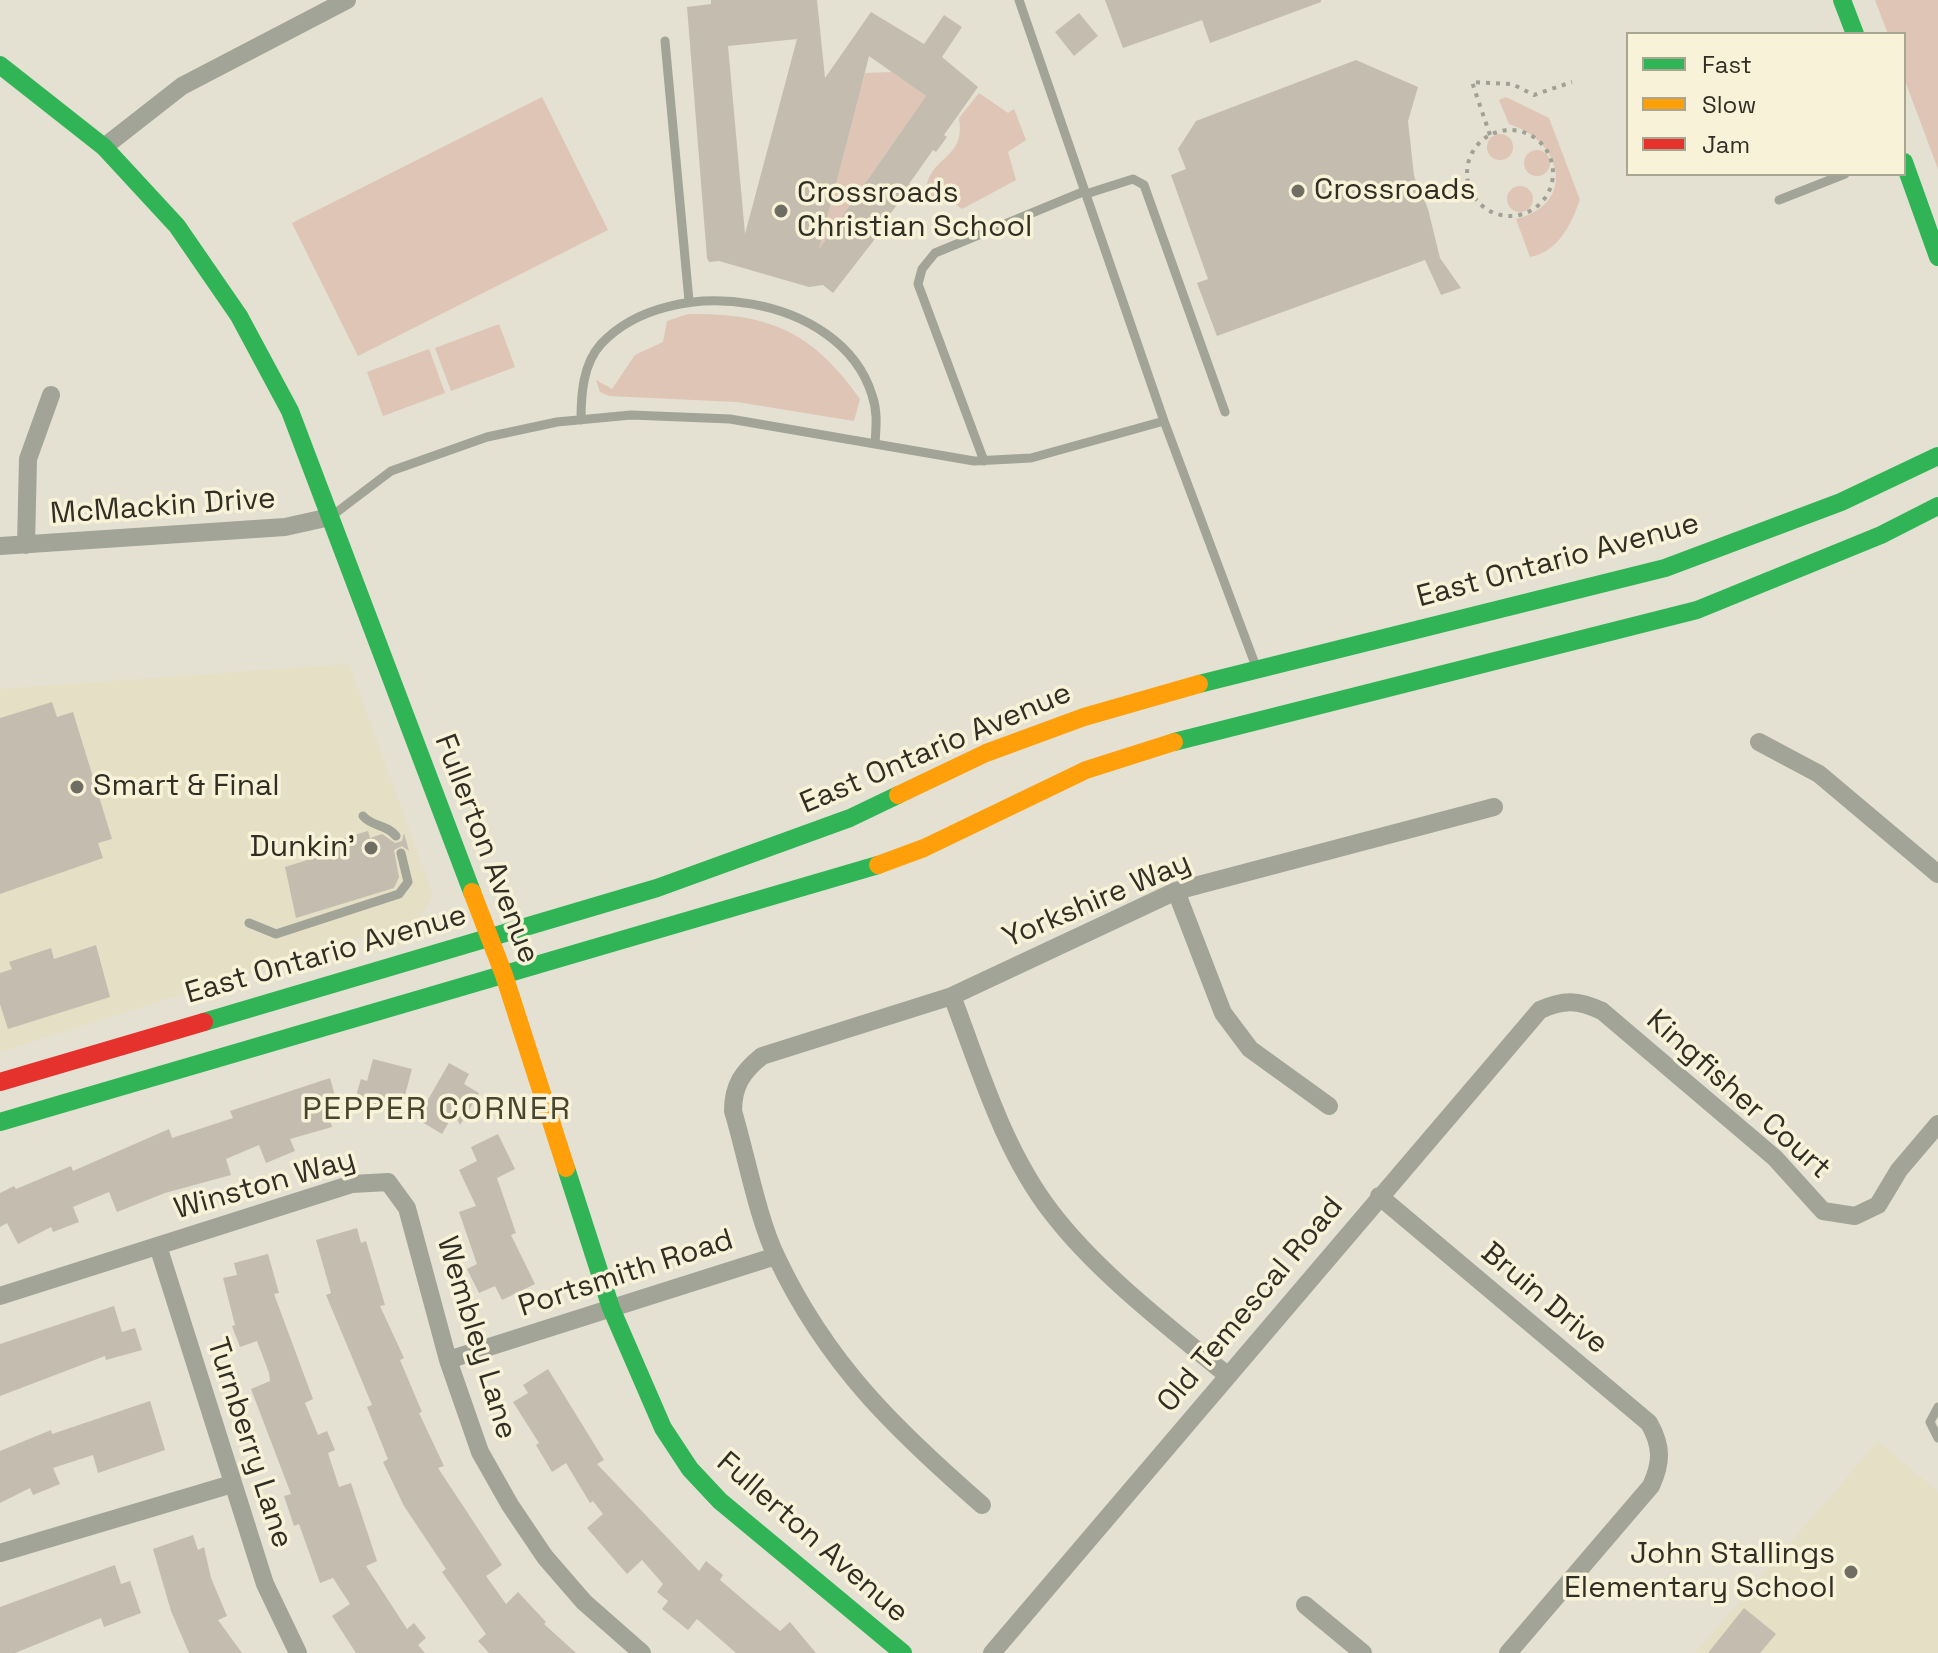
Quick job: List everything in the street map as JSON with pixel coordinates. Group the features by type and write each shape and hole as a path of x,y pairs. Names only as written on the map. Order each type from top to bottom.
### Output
{"main road":[{"path":"1842,0 1854,32"},
{"name":"Fullerton Avenue","path":"0,65 104,147 177,226 239,316 290,411 504,975 611,1308 660,1421 690,1469 720,1501 903,1653"},
{"path":"1906,168 1938,257"},
{"name":"East Ontario Avenue","path":"0,1082 657,888 850,818 986,753 1084,717 1256,667 1665,568 1841,502 1938,456"},
{"path":"0,1122 849,875 924,848 1086,770 1208,731 1697,610 1881,535 1938,506"}],"street":[{"path":"104,147 182,86 347,0"},
{"path":"26,545 28,459 51,395"},
{"name":"McMackin Drive","path":"0,546 285,527 330,517"},
{"path":"1759,742 1819,774 1938,874"},
{"name":"Yorkshire Way","path":"776,1256 733,1111 738,1082 762,1056 952,996 1176,891 1494,807"},
{"path":"1176,891 1223,1013 1250,1049 1329,1106"},
{"path":"952,996 1004,1132 1052,1213 1108,1271 1227,1375"},
{"name":"Old Temescal Road","path":"992,1653 1525,1026 1540,1010 1559,1001"},
{"name":"Kingfisher Court","path":"1559,1001 1581,1001 1602,1011 1775,1158 1823,1211 1855,1216 1878,1205 1899,1170 1938,1124"},
{"name":"Winston Way","path":"0,1296 352,1184 388,1182"},
{"name":"Wembley Lane","path":"388,1182 407,1208 448,1360 480,1452 545,1557 584,1602 642,1653"},
{"name":"Bruin Drive","path":"1379,1196 1649,1423 1661,1452 1659,1470 1651,1486 1508,1653"},
{"name":"Turnberry Lane","path":"158,1246 265,1584 298,1653"},
{"path":"776,1256 852,1382 883,1415 982,1505"},
{"name":"Portsmith Road","path":"448,1360 776,1256"},
{"path":"0,1553 232,1484"},
{"path":"1305,1605 1363,1653"}],"lane":[{"path":"1019,0 1164,421 1256,667"},
{"path":"665,41 689,301"},
{"path":"1779,200 1840,176"},
{"path":"984,461 918,284 922,269 935,253 1085,193 1133,179 1144,185 1225,412"},
{"path":"581,420 581,395 588,368 600,345 621,328 653,311 689,301 718,299 782,311 812,326 846,351 872,394 877,417 875,444"},
{"path":"330,517 391,471 487,437 581,420 669,414 715,418 984,461 1031,458 1164,421"},
{"path":"363,816 371,823 391,830 396,836"},
{"path":"249,923 276,934 399,894 408,882 401,853"},
{"path":"1938,1407 1930,1422 1938,1438"}],"path":[{"path":"1490,135 1472,82 1512,84 1534,95 1572,82"},
{"path":"1508,130 1524,132 1538,140 1548,151 1553,172 1551,187 1544,200 1529,211 1503,215 1485,208 1473,195 1468,181 1469,161 1478,144 1490,135 1508,130"}],"shaded area":[{"path":"1875,0 1938,0 1938,169 1906,83 1906,32 1887,32"},
{"path":"892,72 926,96 823,243 831,249 814,268 865,73"},
{"path":"979,93 1008,113 1014,109 1026,140 1008,152 1016,180 962,209 953,202 943,204 924,197 933,170 955,147 960,130 959,118"},
{"path":"542,97 608,230 358,356 292,223"},
{"path":"1506,97 1549,118 1580,200 1556,243 1530,257 1516,219 1536,211 1549,200 1555,187 1556,172 1551,157 1541,143 1509,124 1499,100"},
{"path":"1500,134 1509,138 1513,147 1509,156 1500,160 1491,156 1487,147 1491,138"},
{"path":"1537,150 1546,154 1550,163 1546,172 1537,176 1528,172 1524,163 1528,154"},
{"path":"1520,186 1529,190 1533,199 1529,208 1520,212 1511,208 1507,199 1511,190"},
{"path":"688,314 743,317 787,331 807,342 825,357 860,399 854,421 737,402 609,396 600,392 596,380 612,389 635,355 663,342 667,321"},
{"path":"499,324 515,367 451,391 435,348"},
{"path":"429,349 445,393 383,416 367,372"},
{"path":"349,664 433,895 420,919 0,1052 0,689"},
{"name":"John Stallings Elementary School","path":"1878,1441 1938,1492 1938,1653 1695,1653"}],"building":[{"path":"711,0 817,0 825,78 871,12 924,44 944,15 962,27 942,57 978,87 944,135 947,137 936,152 933,150 909,184 912,186 875,233 878,235 833,293 823,285 809,287 719,261 709,262 707,258 687,7 711,4","holes":["797,39 745,234 728,46","869,56 926,96 819,249 859,96"]},
{"path":"1105,0 1321,2 1210,43 1202,20 1123,48"},
{"path":"1079,13 1098,36 1074,56 1055,32"},
{"name":"Crossroads","path":"1356,60 1418,87 1408,121 1414,176 1428,209 1440,258 1461,288 1441,295 1425,260 1217,336 1197,283 1208,279 1171,175 1186,169 1178,149 1196,121"},
{"path":"52,702 57,717 73,712 112,839 98,843 103,858 0,894 0,718"},
{"path":"368,831 370,838 382,834 395,843 402,841 404,833 409,851 402,846 394,850 399,877 394,888 296,918 285,867 330,853 328,843"},
{"path":"96,945 110,997 8,1029 0,1004 0,973 12,969 9,962 51,948 54,959"},
{"path":"373,1059 412,1069 400,1114 354,1102 361,1079 367,1081"},
{"path":"449,1063 469,1074 464,1084 479,1093 460,1125 454,1113 442,1134 417,1119"},
{"path":"330,1078 339,1110 328,1113 332,1127 290,1139 295,1151 266,1163 259,1145 226,1159 231,1175 165,1193 117,1212 109,1192 73,1207 79,1222 53,1232 51,1227 18,1244 7,1223 0,1227 0,1193 14,1186 16,1189 71,1166 73,1171 169,1129 172,1138 233,1118 230,1111"},
{"path":"498,1134 515,1169 497,1178 516,1233 511,1235 535,1284 502,1300 495,1286 479,1293 467,1269 477,1264 459,1212 476,1206 459,1170 477,1161 471,1147"},
{"path":"357,1228 361,1243 366,1241 385,1305 380,1306 404,1358 400,1360 422,1412 419,1413 444,1466 438,1468 502,1565 486,1576 506,1604 518,1592 546,1622 544,1624 576,1653 489,1653 478,1641 486,1634 442,1572 446,1569 404,1506 383,1462 388,1459 367,1407 372,1405 326,1295 331,1293 316,1240"},
{"path":"268,1254 279,1293 274,1294 313,1399 305,1403 318,1435 327,1431 335,1450 328,1453 339,1487 351,1483 377,1561 366,1566 407,1629 414,1623 426,1638 418,1645 425,1653 356,1653 332,1616 350,1604 333,1578 320,1583 299,1524 294,1526 284,1496 291,1494 251,1389 270,1381 269,1373 257,1341 240,1347 232,1326 235,1325 223,1278 237,1275 234,1263"},
{"path":"114,1306 122,1332 135,1328 142,1350 106,1360 105,1356 0,1396 0,1344"},
{"path":"548,1369 604,1460 597,1464 699,1571 706,1561 723,1575 720,1580 780,1631 790,1622 816,1653 736,1653 697,1619 688,1630 662,1609 668,1601 657,1592 663,1584 642,1560 627,1574 587,1528 603,1514 593,1501 590,1503 566,1463 552,1472 536,1445 539,1443 513,1402 528,1393 523,1385"},
{"path":"150,1401 165,1450 98,1473 93,1455 53,1468 60,1484 33,1495 30,1488 0,1503 0,1451 51,1430 52,1434"},
{"path":"193,1535 198,1550 204,1547 211,1578 227,1616 218,1620 242,1653 189,1653 171,1611 153,1549"},
{"path":"115,1565 121,1584 130,1581 141,1613 104,1627 101,1618 15,1653 0,1653 0,1607"},
{"path":"1744,1608 1776,1634 1760,1653 1708,1653"}],"traffic: fast":[{"path":"1842,0 1854,32"},
{"path":"0,65 104,147 177,226 239,316 290,411 472,892"},
{"path":"1906,168 1938,257"},
{"path":"1199,684 1665,568 1841,502 1938,456"},
{"path":"1174,742 1697,610 1881,535 1938,506"},
{"path":"204,1022 657,888 850,818 898,795"},
{"path":"0,1122 878,865"},
{"path":"566,1168 611,1308 663,1428 690,1469 720,1501 903,1653"}],"traffic: slow":[{"path":"898,795 986,753 1084,717 1199,684"},
{"path":"878,865 924,848 1086,770 1174,742"},
{"path":"472,892 504,975 566,1168"}],"traffic: jam":[{"path":"0,1082 204,1022"}],"place":[{"name":"Crossroads","path":"1298,191"},
{"name":"Crossroads Christian School","path":"781,211"},
{"name":"Smart & Final","path":"77,787"},
{"name":"Dunkin'","path":"371,848"},
{"name":"John Stallings Elementary School","path":"1851,1572"}],"district":[{"name":"PEPPER CORNER","path":"437,1110"}]}
